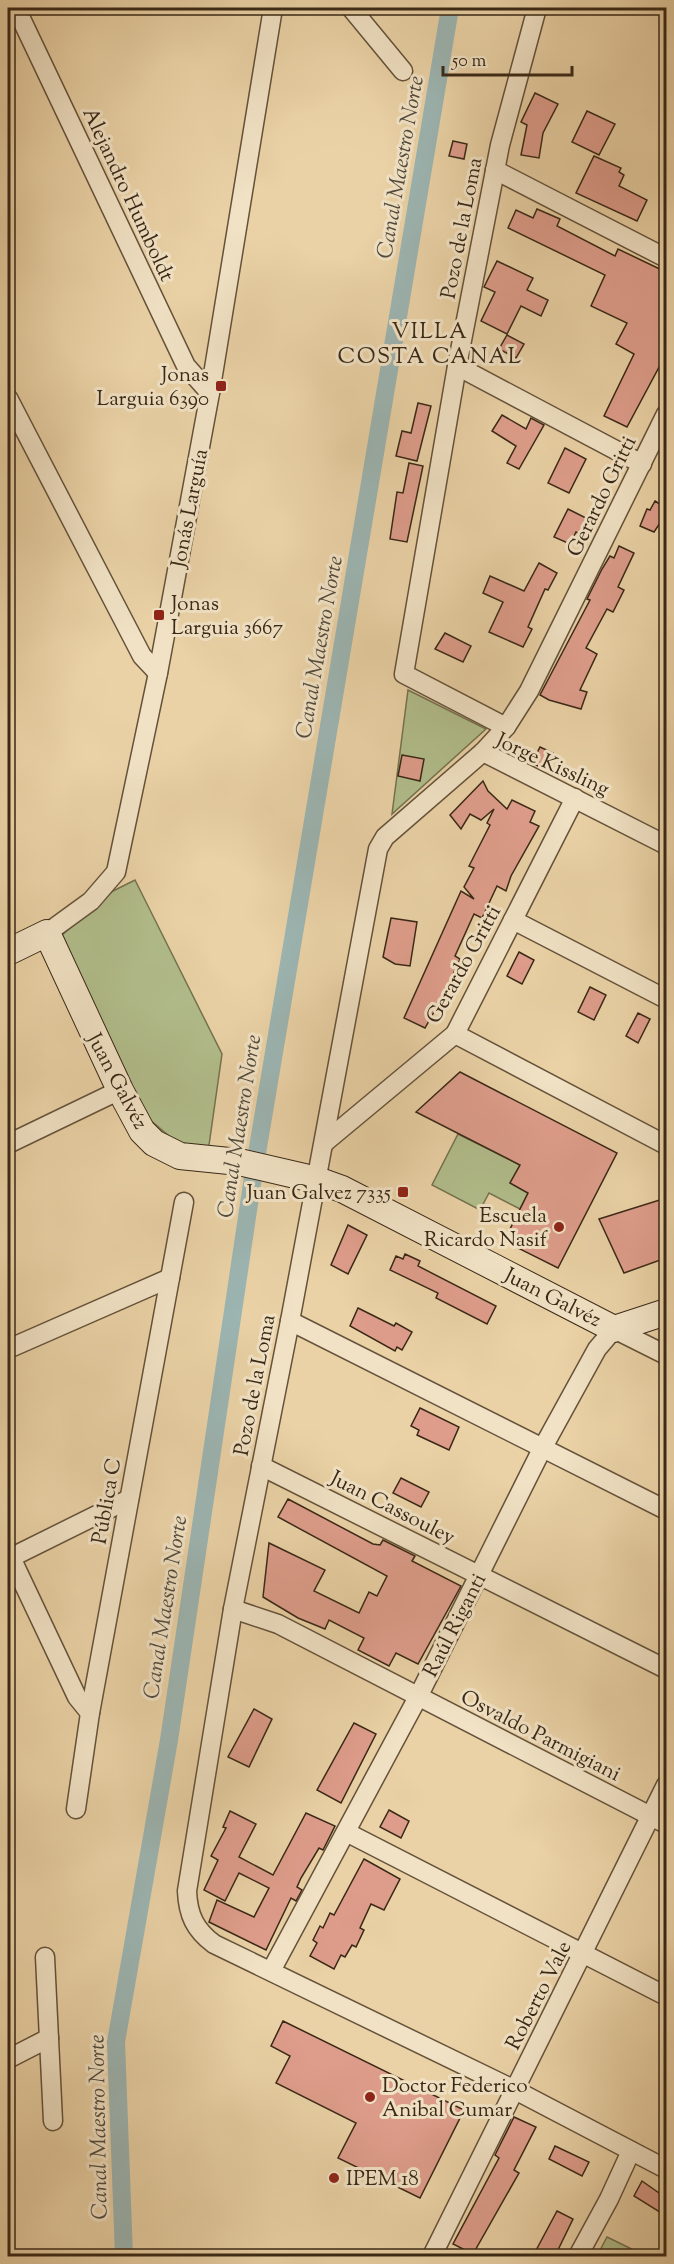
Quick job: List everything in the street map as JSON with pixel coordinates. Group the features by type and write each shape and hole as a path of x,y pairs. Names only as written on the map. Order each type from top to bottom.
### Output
{"main road":[{"name":"Jonás Larguía","path":"8,952 47,933"},
{"name":"Juan Galvéz","path":"47,933 120,1090 142,1131 166,1151 180,1156 239,1162 317,1180 342,1189 614,1329"},
{"path":"614,1329 666,1312"}],"street":[{"name":"Alejandro Humboldt","path":"16,8 186,366 210,393"},
{"name":"Jonás Larguía","path":"47,933 91,901 116,872 158,673 210,393 273,8"},
{"path":"351,8 403,71"},
{"name":"Pozo de la Loma","path":"506,727 404,674 457,366 495,170 537,8"},
{"path":"495,170 666,258"},
{"path":"457,366 642,464"},
{"path":"8,398 142,656 158,673"},
{"name":"Gerardo Gritti","path":"483,752 506,727 529,691 666,414"},
{"name":"Jorge Kissling","path":"378,849 385,837 483,752 666,845"},
{"name":"Gerardo Gritti","path":"324,1143 454,1034 575,798"},
{"name":"Pozo de la Loma","path":"271,1971 214,1944 198,1929 188,1909 187,1892 233,1610 317,1180 378,849"},
{"path":"513,920 666,999"},
{"path":"454,1034 666,1145"},
{"path":"8,1144 120,1090"},
{"name":"Pública C","path":"76,1809 90,1713 184,1202"},
{"path":"8,1349 170,1278"},
{"path":"290,1321 666,1510"},
{"name":"Juan Galvéz","path":"614,1329 666,1355"},
{"name":"Raúl Riganti","path":"271,1971 418,1697 542,1449 597,1349 614,1329"},
{"name":"Juan Cassouley","path":"261,1466 666,1669"},
{"path":"90,1713 77,1697 8,1556 129,1499"},
{"name":"Osvaldo Parmigiani","path":"233,1610 278,1624 658,1820"},
{"name":"Roberto Vale","path":"432,2256 584,1954 658,1820 666,1785"},
{"path":"346,1832 666,1996"},
{"path":"45,1957 53,2121"},
{"path":"271,1971 515,2090 666,2169"},
{"path":"8,2059 49,2038"},
{"path":"578,2256 609,2199 631,2151"}],"green space":[{"path":"408,690 486,729 392,814"},
{"path":"135,880 222,1054 208,1152 175,1141 142,1113 62,935 113,891"},
{"path":"458,1134 520,1165 510,1183 528,1193 520,1209 489,1193 480,1210 432,1185"},
{"path":"607,2237 646,2256 597,2256"}],"building":[{"path":"535,93 558,104 543,133 539,158 521,155 527,125 521,122"},
{"path":"587,111 615,124 599,155 572,142"},
{"path":"453,141 467,144 464,159 449,156"},
{"path":"594,156 621,168 619,172 624,175 619,186 647,200 637,221 576,193"},
{"path":"537,209 560,219 557,226 615,256 618,249 666,272 666,354 627,427 604,416 634,354 616,344 627,323 591,306 605,275 508,228 516,210 533,218"},
{"path":"497,261 533,278 527,290 548,300 541,316 521,306 507,334 481,321 495,292 484,287"},
{"path":"507,335 524,344 516,358 499,349"},
{"path":"418,403 431,406 417,461 396,456 402,431 411,433"},
{"path":"502,415 526,429 531,418 544,425 519,469 507,463 516,446 492,431"},
{"path":"565,448 586,459 569,493 548,483"},
{"path":"409,463 423,466 407,542 390,539 397,492 403,493"},
{"path":"655,501 666,508 666,514 654,532 640,526 647,509 650,510"},
{"path":"568,509 592,521 584,536 576,532 570,544 554,537"},
{"path":"619,546 634,553 618,587 624,590 613,612 607,609 586,648 597,654 580,690 587,692 581,709 549,700 540,695 590,600 587,599 602,569 610,556 614,558"},
{"path":"539,563 557,573 548,590 545,589 528,627 532,629 523,647 489,632 503,602 483,593 490,576 524,591"},
{"path":"445,633 471,646 463,662 435,649"},
{"path":"540,747 553,753 544,769 532,763"},
{"path":"402,755 424,759 420,781 398,776"},
{"path":"483,781 488,791 507,809 512,800 535,811 530,822 539,826 511,876 506,891 497,886 482,918 474,914 455,956 460,959 425,1028 404,1018 461,891 474,899 464,887 474,868 469,866 490,825 487,823 494,809 481,820 470,814 461,829 450,815"},
{"path":"391,918 417,922 410,966 395,964 383,957"},
{"path":"519,952 534,960 522,984 507,976"},
{"path":"590,987 606,995 594,1020 578,1012"},
{"path":"638,1013 650,1019 638,1043 626,1036"},
{"path":"460,1072 617,1153 558,1268 504,1241 528,1193 510,1183 520,1165 416,1112"},
{"path":"666,1198 666,1258 624,1273 599,1219"},
{"path":"348,1225 367,1235 348,1274 331,1265"},
{"path":"405,1254 420,1261 418,1266 496,1306 487,1324 436,1298 438,1293 390,1270 396,1256 403,1259"},
{"path":"358,1308 394,1326 396,1323 412,1332 402,1350 397,1347 395,1351 350,1326"},
{"path":"420,1408 459,1427 449,1450 417,1435 419,1430 411,1426"},
{"path":"401,1478 429,1492 421,1507 393,1493"},
{"path":"288,1499 373,1544 380,1545 383,1540 415,1556 412,1561 461,1586 418,1664 396,1653 389,1666 358,1650 364,1638 329,1620 325,1629 298,1618 263,1597 269,1543 325,1570 314,1591 359,1613 369,1592 377,1596 387,1576 278,1517"},
{"path":"254,1709 272,1719 249,1767 228,1757"},
{"path":"354,1723 376,1734 341,1803 317,1790"},
{"path":"389,1810 409,1821 401,1838 380,1827"},
{"path":"230,1811 256,1824 239,1857 273,1875 306,1813 335,1826 323,1850 319,1848 301,1878 297,1887 302,1890 296,1901 291,1898 266,1950 209,1922 217,1900 254,1917 269,1888 239,1873 225,1901 204,1890 218,1860 211,1856 226,1828 223,1827"},
{"path":"364,1859 400,1879 384,1910 371,1904 360,1928 364,1930 356,1947 352,1945 345,1957 341,1955 334,1969 310,1956 317,1943 313,1940 320,1926 323,1928 330,1913 334,1915"},
{"name":"Doctor Federico Anibal Cumar","path":"283,2021 464,2110 420,2198 338,2158 356,2123 276,2083 290,2056 271,2046"},
{"path":"514,2117 536,2127 514,2170 519,2173 473,2254 453,2244 499,2158 495,2155"},
{"path":"555,2146 589,2162 582,2176 549,2159"},
{"path":"642,2181 666,2198 666,2216 634,2196"},
{"path":"557,2211 573,2219 555,2256 533,2256"}],"waterway":[{"name":"Canal Maestro Norte","path":"124,2256 116,2042 169,1740 253,1177 450,8"}],"place":[{"name":"Jonas Larguia 6390","path":"221,386"},
{"name":"Jonas Larguia 3667","path":"159,615"},
{"name":"Juan Galvez 7335","path":"403,1192"},
{"name":"Escuela Ricardo Nasif","path":"559,1227"},
{"name":"Doctor Federico Anibal Cumar","path":"370,2097"},
{"name":"IPEM 18","path":"334,2178"}],"district":[{"name":"VILLA COSTA CANAL","path":"430,342"}]}
